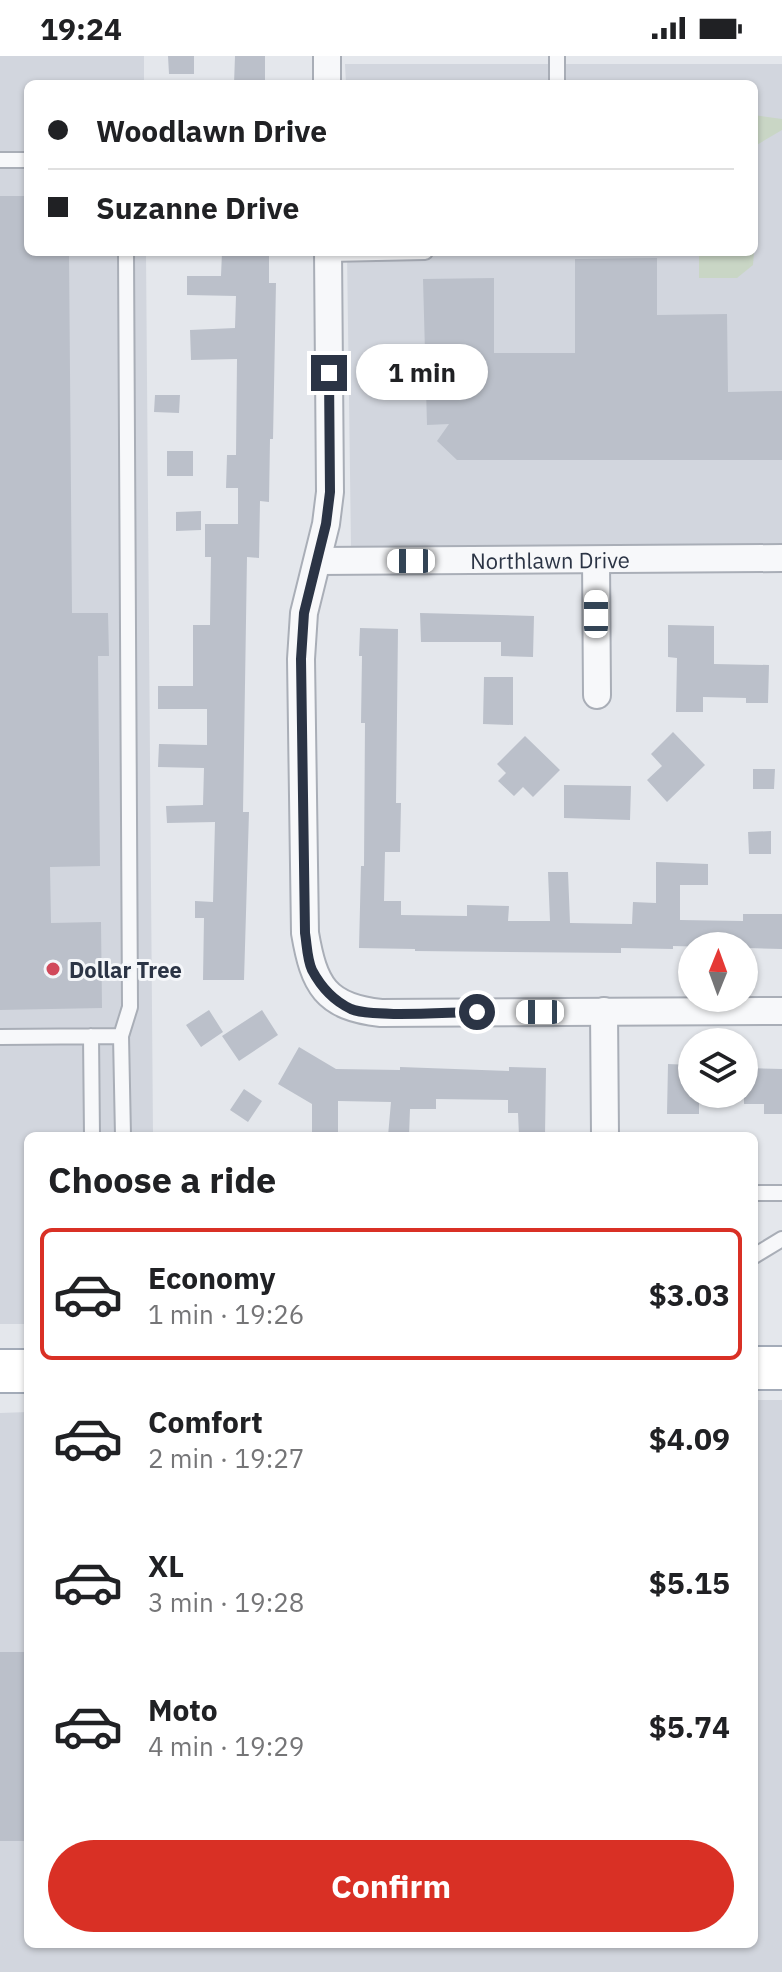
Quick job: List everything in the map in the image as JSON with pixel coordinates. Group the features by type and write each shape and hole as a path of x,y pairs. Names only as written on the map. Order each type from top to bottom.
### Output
{"main road":[{"path":"758,1368 782,1368"},
{"path":"0,1371 24,1371"}],"street":[{"path":"327,56 327,80"},
{"path":"328,256 330,492 318,561 304,613 301,659 305,933 311,967 323,988 354,1010 381,1013 782,1011"},
{"name":"Northlawn Drive","path":"318,561 782,558"},
{"path":"596,560 597,695"},
{"path":"604,1011 605,1132"}],"lane":[{"path":"557,56 557,80"},
{"path":"0,160 24,160"},
{"path":"123,1132 121,1036 130,1007 126,256"},
{"path":"91,1036 92,1132"},
{"path":"0,1037 121,1036"},
{"path":"758,1193 782,1193"},
{"path":"758,1254 782,1239"}],"shaded area":[{"path":"0,56 144,56 144,80 24,80 24,256 146,256 153,1132 24,1132 24,1324 0,1324"},
{"path":"345,64 782,64 782,548 351,546 347,256 758,256 758,80 346,80"},
{"path":"758,1400 782,1400 782,1972 0,1972 0,1413 24,1412 24,1948 758,1948"}],"green space":[{"path":"758,116 782,119 782,130 758,144"},
{"path":"699,256 754,256 753,265 737,278 699,278"}],"building":[{"path":"168,56 194,56 194,74 169,74"},
{"path":"235,56 265,56 265,80 234,80"},
{"path":"0,196 24,196 24,256 69,256 72,613 108,613 109,656 98,656 100,866 50,867 51,923 101,922 102,1008 0,1010"},
{"path":"222,256 269,256 269,283 276,283 269,502 260,501 259,558 247,557 243,812 249,812 244,980 203,980 204,918 195,918 195,901 213,902 215,822 167,823 166,806 203,805 204,768 158,767 159,744 207,745 207,709 158,709 158,686 193,686 193,625 210,625 211,557 205,557 205,524 238,524 238,488 226,488 227,455 236,455 237,359 191,360 190,330 235,328 236,296 187,295 187,276 221,276"},
{"path":"657,258 657,315 727,314 728,392 782,391 782,460 457,460 437,441 449,424 427,425 423,279 494,278 494,353 575,353 575,259"},
{"path":"155,395 180,395 179,413 154,412"},
{"path":"167,451 193,451 193,476 167,476"},
{"path":"201,511 201,530 176,531 176,512"},
{"path":"420,613 534,616 533,657 501,656 501,642 421,642"},
{"path":"668,625 714,626 714,664 769,665 768,703 746,703 746,698 703,697 703,712 676,712 677,658 668,657"},
{"path":"360,628 398,629 396,803 401,803 400,852 385,852 384,901 401,901 401,915 467,916 467,905 509,906 508,921 550,921 548,872 568,872 570,923 632,924 633,902 656,903 656,862 708,864 708,885 680,885 680,920 743,921 743,914 782,914 782,949 758,948 758,932 678,932 678,946 673,946 673,949 621,948 621,953 359,948 361,866 364,866 365,723 361,723 362,656 359,656"},
{"path":"484,677 513,677 513,725 483,724"},
{"path":"673,732 705,765 667,802 647,780 662,766 651,754"},
{"path":"525,736 560,770 533,797 523,787 514,796 498,781 506,773 497,764"},
{"path":"753,769 775,769 774,789 753,789"},
{"path":"564,785 631,786 630,820 564,818"},
{"path":"771,831 771,854 749,854 748,832"},
{"path":"209,1010 223,1032 201,1047 186,1025"},
{"path":"262,1010 278,1035 239,1061 222,1036"},
{"path":"299,1047 336,1069 400,1070 400,1067 509,1071 509,1067 546,1068 545,1132 519,1132 518,1113 508,1113 508,1100 436,1099 436,1109 410,1109 409,1132 388,1132 391,1102 338,1101 338,1132 312,1132 312,1104 278,1084"},
{"path":"668,1064 678,1064 678,1108 699,1108 699,1114 667,1114"},
{"path":"758,1068 782,1069 782,1114 764,1114 764,1104 758,1104"},
{"path":"244,1089 262,1101 248,1122 230,1110"},
{"path":"0,1652 24,1652 24,1841 0,1841"}],"place":[{"name":"Dollar Tree","path":"53,969"}],"route":[{"path":"329,373 330,492 326,524 304,613 301,659 305,933 311,967 323,988 354,1010 381,1013 477,1012"}]}
